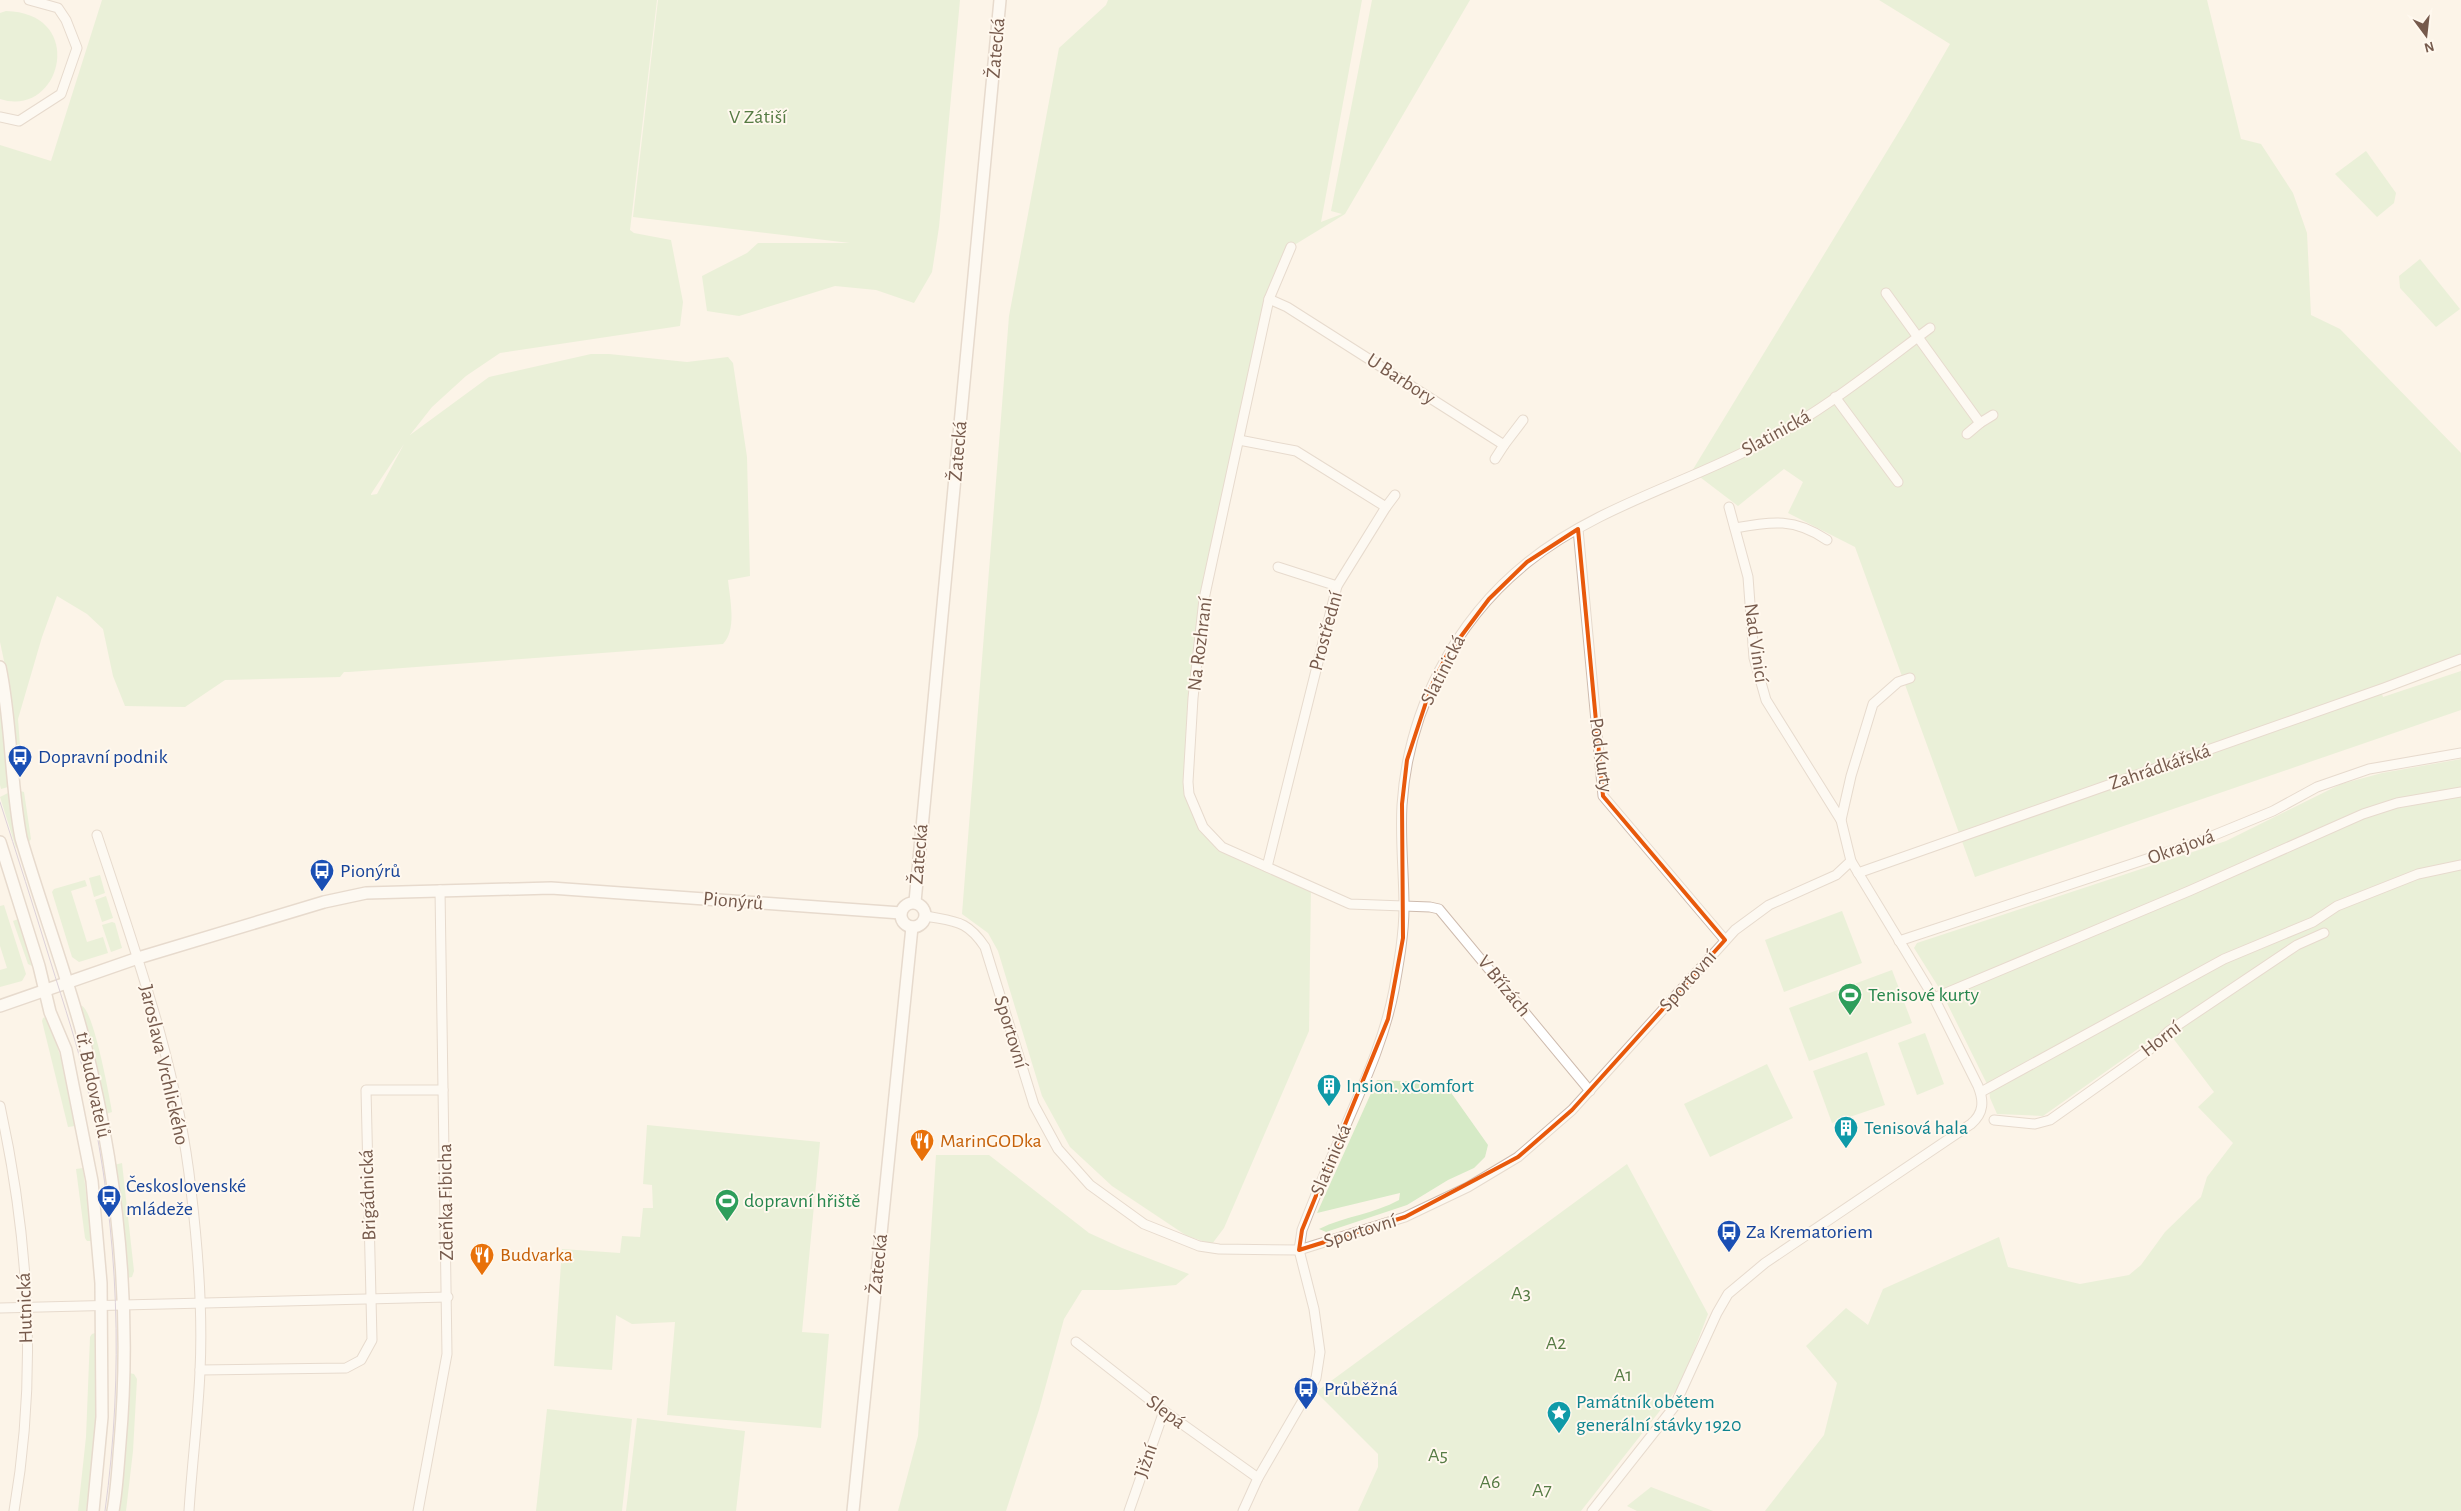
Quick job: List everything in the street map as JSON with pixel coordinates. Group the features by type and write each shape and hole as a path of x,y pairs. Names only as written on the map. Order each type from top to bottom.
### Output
{"street":[{"path":"0,117 19,122 61,94 77,48 66,20 58,8 29,0"},
{"name":"Žatecká","path":"915,902 1000,0"},
{"name":"Na Rozhraní","path":"1291,247 1269,299 1204,599 1193,698 1188,782 1190,794 1202,827 1222,847 1350,904 1404,907"},
{"path":"1886,293 1919,336 1980,423"},
{"name":"U Barbory","path":"1269,299 1287,307 1504,445"},
{"name":"Slatinická","path":"1299,1250 1302,1230 1376,1054 1388,1019 1403,938 1404,907 1401,848 1403,795 1407,760 1431,687 1447,655 1469,622 1527,562 1578,529 1763,443 1835,398 1930,328"},
{"path":"1835,398 1898,482"},
{"path":"1967,434 1993,415"},
{"path":"1495,459 1523,420"},
{"path":"1238,440 1296,451 1386,507"},
{"name":"Prostřední","path":"1267,867 1337,586 1395,495"},
{"name":"Nad Vinicí","path":"1729,507 1748,577 1754,658 1766,700 1842,820"},
{"path":"1735,528 1777,522 1796,524 1814,531 1827,540"},
{"name":"Pod Kurty","path":"1578,529 1603,796 1725,940"},
{"path":"1278,567 1337,586"},
{"name":"Zahrádkářská","path":"1858,872 2384,688 2461,659"},
{"name":"tř. Budovatelů","path":"0,667 8,704 12,766 20,830 35,886 68,983 92,1079 116,1203 124,1305 123,1405 113,1511"},
{"path":"1592,1511 1674,1407 1717,1313 1728,1294 1765,1263 1972,1124 1981,1112 1981,1092 1934,998 1851,861 1842,820 1851,776 1873,704 1898,682 1910,678"},
{"name":"Okrajová","path":"1899,941 2195,843 2273,811 2317,787 2369,769 2461,753"},
{"path":"1934,998 2189,891 2363,814 2397,803 2461,792"},
{"name":"Jaroslava Vrchlického","path":"98,835 138,958 173,1086 191,1189 200,1304 200,1370 189,1511"},
{"name":"tř. Budovatelů","path":"0,842 53,1019 66,1050 86,1142 92,1181 102,1283 102,1417 93,1511"},
{"name":"Sportovní","path":"926,916 964,924 975,933 985,947 1034,1105 1058,1149 1090,1185 1144,1224 1200,1246 1219,1249 1299,1250 1405,1217 1468,1187 1518,1157 1572,1110 1725,940 1769,905 1836,875 1851,861"},
{"path":"1981,1092 2224,959 2313,922 2337,906 2418,874 2461,865"},
{"name":"Pionýrů","path":"0,1006 138,958 324,902 366,893 551,888 901,913"},
{"name":"Zdeňka Fibicha","path":"418,1511 447,1354 448,1297 440,890"},
{"path":"915,902 924,908 926,916 919,925 912,927 905,924 901,913 907,904 915,902"},
{"name":"V Břízách","path":"1404,907 1439,909 1590,1091"},
{"name":"Žatecká","path":"853,1511 912,927"},
{"name":"Horní","path":"1994,1120 2035,1124 2050,1120 2153,1047 2170,1031 2297,945 2324,933"},
{"name":"Brigádnická","path":"200,1370 346,1368 361,1360 372,1340 366,1090 444,1090"},
{"name":"Hutnická","path":"0,1106 8,1143 28,1307 26,1406 21,1471 14,1511"},
{"path":"1243,1511 1258,1478 1316,1378 1320,1352 1314,1309 1299,1250"},
{"path":"0,1308 448,1297"},
{"name":"Slepá","path":"1076,1342 1164,1411 1258,1478"},
{"name":"Jižní","path":"1129,1511 1164,1411"}],"highlighted area":[{"path":"1578,529 1603,796 1725,940 1572,1110 1518,1157 1405,1217 1299,1250 1302,1230 1388,1019 1403,938 1402,804 1407,760 1431,687 1447,655 1489,599 1527,562"}],"green space":[{"path":"102,0 657,0 630,230 634,233 671,240 683,302 680,326 500,353 466,376 432,407 410,435 489,377 591,354 687,362 728,357 733,363 747,457 750,576 728,580 731,622 730,630 723,644 344,672 340,677 225,680 185,707 125,706 113,676 103,629 87,614 57,596 42,637 18,719 21,760 17,765 10,689 0,642 0,145 51,161","holes":["404,444 377,494 371,495"]},
{"name":"V Zátiší","path":"658,0 960,0 939,227 932,272 914,303 876,290 835,286 739,316 707,311 702,276 747,253 758,243 850,243 633,217"},
{"path":"1108,0 1362,0 1321,222 1342,214 1331,211 1372,0 1470,0 1345,214 1291,247 1269,299 1204,599 1188,782 1201,823 1227,849 1311,886 1309,1031 1224,1228 1212,1244 1187,1236 1112,1186 1070,1147 1042,1096 998,951 988,933 962,914 1009,316 1059,48 1106,5"},
{"path":"1879,0 2207,0 2241,139 2261,144 2293,193 2307,233 2311,315 2340,329 2461,453 2461,655 2379,685 2383,697 2461,671 2461,710 1975,877 1855,547 1788,513 1803,482 1784,469 1738,506 1692,471 1906,120 1950,44"},
{"path":"6,11 32,16 48,28 56,45 57,63 50,80 38,94 21,101 0,99 0,13"},
{"path":"2366,151 2396,193 2394,203 2377,217 2335,174"},
{"path":"2420,259 2460,309 2436,327 2400,288 2399,276"},
{"path":"0,695 8,787 1,789 0,785"},
{"path":"2461,759 2461,1511 1765,1511 1824,1435 1837,1383 1806,1346 1846,1308 1868,1325 1883,1289 1999,1237 2008,1267 2080,1284 2129,1275 2141,1265 2165,1232 2201,1197 2207,1177 2233,1143 2198,1107 2214,1092 2166,1029 2043,1116 1997,1114 1990,1098 1989,1088 1941,991 1914,948 1917,943 2226,841 2341,784 2382,773"},
{"path":"20,791 24,792 31,839 29,842 23,821"},
{"path":"8,793 17,847 16,848 0,797"},
{"path":"100,875 105,893 94,897 89,878"},
{"path":"85,880 87,886 71,891 87,942 103,937 108,953 79,962 72,957 52,892 54,889"},
{"path":"106,896 113,918 102,922 95,900"},
{"path":"4,905 26,974 22,981 0,987 0,970 7,968 0,946 0,906"},
{"name":"Tenisové kurty","path":"1842,911 1862,963 1784,992 1765,940"},
{"path":"18,919 32,966 28,964 13,921"},
{"path":"115,923 122,948 111,952 102,925"},
{"name":"Tenisové kurty","path":"1892,970 1912,1023 1809,1061 1789,1008"},
{"path":"82,1006 87,1012 96,1038 104,1073 112,1112 106,1114 79,1007"},
{"path":"48,1016 61,1059 75,1126 68,1127 42,1021 43,1018"},
{"name":"Tenisové kurty","path":"1925,1033 1944,1084 1917,1095 1898,1043"},
{"name":"Tenisové kurty","path":"1867,1052 1885,1105 1832,1123 1813,1071"},
{"path":"1767,1064 1793,1118 1710,1157 1684,1104"},
{"path":"1377,1080 1427,1082 1447,1087 1488,1145 1485,1157 1474,1168 1448,1180 1407,1205 1326,1232 1319,1229 1380,1209 1399,1200 1400,1193 1317,1213"},
{"name":"dopravní hřiště","path":"647,1125 820,1142 802,1332 829,1334 821,1428 667,1415 675,1322 632,1324 616,1315 612,1370 554,1366 562,1249 620,1253 622,1236 640,1237 643,1208 653,1208 652,1185 643,1184"},
{"path":"936,1155 989,1155 1089,1233 1189,1274 1176,1285 1118,1290 1082,1290 1064,1319 1039,1410 1006,1511 898,1511 918,1436"},
{"path":"122,1163 134,1271 132,1277 127,1278 114,1165"},
{"path":"1627,1164 1708,1314 1681,1384 1581,1511 1358,1511 1378,1467 1378,1454 1316,1392"},
{"path":"83,1168 92,1241 87,1241 85,1238 76,1169"},
{"path":"98,1332 92,1467 86,1511 78,1511 86,1437 90,1337"},
{"path":"129,1373 134,1374 137,1379 133,1451 126,1511 118,1511 126,1436"},
{"path":"547,1409 632,1419 622,1511 536,1511"},
{"path":"637,1418 745,1431 736,1511 626,1511"},
{"path":"1651,1487 1713,1511 1637,1511 1627,1506"}],"tram line":[{"path":"0,802 81,1061 99,1146 107,1198 115,1302 116,1355 115,1407 105,1511"}],"place":[{"name":"Dopravní podnik","path":"20,778"},
{"name":"Pionýrů","path":"322,892"},
{"name":"Tenisové kurty","path":"1850,1016"},
{"name":"Insion. xComfort","path":"1329,1107"},
{"name":"Tenisová hala","path":"1846,1149"},
{"name":"MarinGODka","path":"922,1162"},
{"name":"Československé mládeže","path":"109,1218"},
{"name":"dopravní hřiště","path":"727,1222"},
{"name":"Za Krematoriem","path":"1729,1253"},
{"name":"Budvarka","path":"482,1276"},
{"name":"Průběžná","path":"1306,1410"},
{"name":"Památník obětem generální stávky 1920","path":"1559,1434"}],"park label":[{"name":"A3","path":"1521,1293"},
{"name":"A2","path":"1556,1343"},
{"name":"A1","path":"1623,1375"},
{"name":"A5","path":"1438,1455"},
{"name":"A6","path":"1490,1482"},
{"name":"A7","path":"1542,1490"}]}
